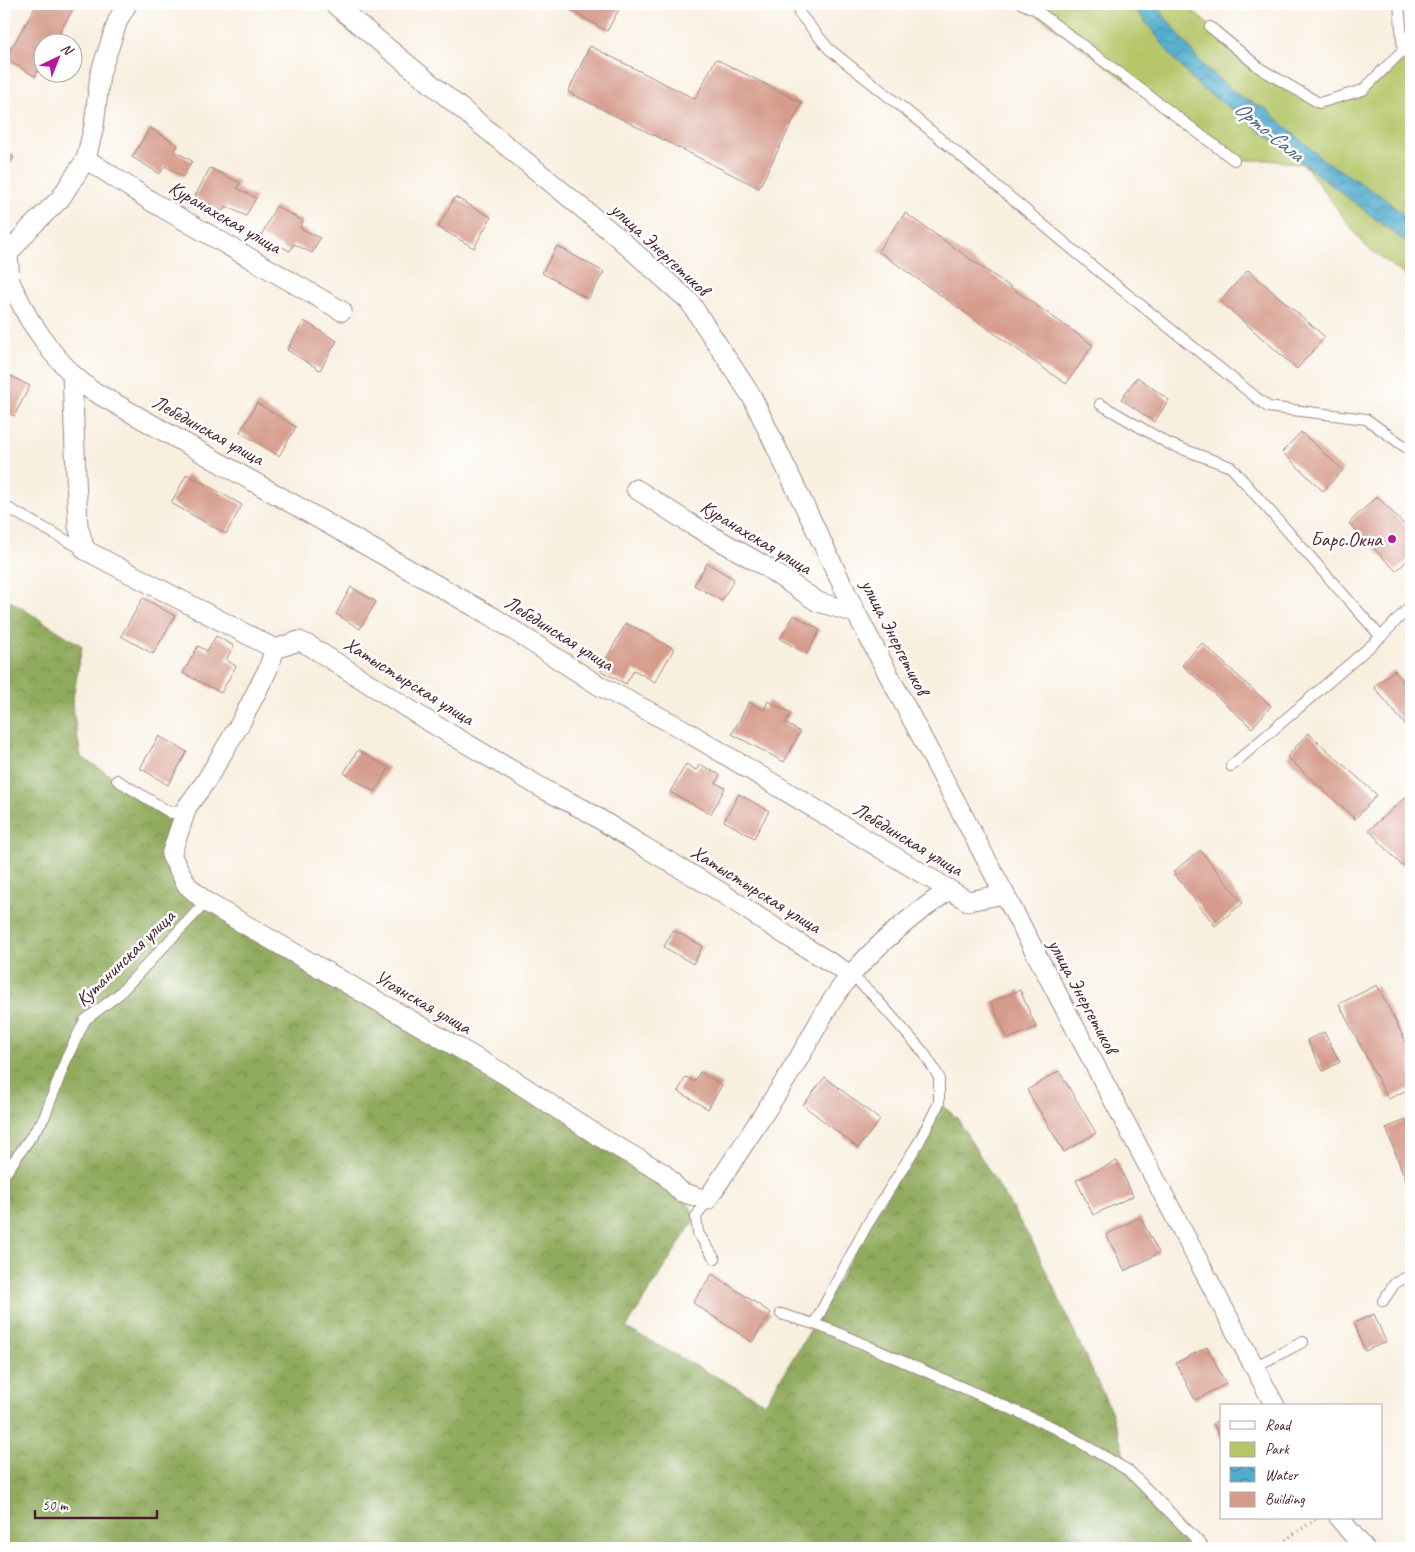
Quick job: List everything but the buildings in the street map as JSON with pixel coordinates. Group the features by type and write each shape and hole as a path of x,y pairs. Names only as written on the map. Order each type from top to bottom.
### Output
{"street":[{"name":"Лебединская улица","path":"127,4 118,20 100,74 94,126 86,159 60,199 30,228 8,254 10,282 29,319 52,352 72,374 91,390 493,617 598,685 681,728 968,901 1005,894"},
{"name":"улица Энергетиков","path":"334,4 614,235 688,301 752,397 856,613 1274,1404"},
{"name":"Куранахская улица","path":"86,159 154,202 342,311"},
{"path":"72,374 78,526 85,550 276,649"},
{"name":"Куранахская улица","path":"636,489 689,523 763,565 818,602 856,613"},
{"name":"Хатыстырская улица","path":"276,649 298,641 310,646 423,718 547,792 585,810 719,891 851,975"},
{"name":"Угоянская улица","path":"276,649 241,722 206,781 187,808 171,855 187,885 206,902 509,1077 600,1137 662,1173 681,1192 707,1200"},
{"path":"707,1200 772,1102 829,1004 851,975 876,948 920,910 949,890"},
{"path":"1341,1520 1364,1548"}],"lane":[{"path":"802,4 799,13 829,49 921,122 1096,269 1268,407 1366,419 1411,451"},
{"path":"1022,4 1036,10 1234,160"},
{"path":"1210,27 1261,69 1319,103 1363,90 1403,50 1399,4"},
{"path":"1100,404 1169,444 1231,467 1381,638"},
{"path":"4,506 85,550"},
{"path":"1231,766 1381,638 1411,605"},
{"path":"117,780 171,813 187,808"},
{"name":"Кутанинская улица","path":"4,1170 7,1171 44,1118 67,1058 85,1020 118,995 206,902"},
{"path":"814,1324 867,1225 919,1142 939,1103 939,1077 924,1053 872,994 851,975"},
{"path":"707,1200 696,1217 698,1233 714,1259"},
{"path":"1383,1301 1395,1283 1411,1274"},
{"path":"781,1314 836,1332 1059,1430 1129,1471 1202,1544"},
{"path":"1254,1367 1304,1342"}],"path":[{"path":"1273,1548 1315,1520"}],"green space":[{"path":"1022,4 1130,4 1201,88 1243,117 1411,246 1411,280 1363,244 1304,164 1267,160 1234,160"},
{"path":"1155,4 1184,4 1261,69 1319,103 1363,90 1403,50 1411,55 1411,221 1381,196 1322,159 1266,109 1242,98 1204,67"},
{"path":"4,597 82,646 72,704 81,757 171,813 187,807 171,855 187,885 681,1192 696,1217 626,1328 765,1403 814,1324 939,1103 957,1118 1033,1243 1112,1413 1129,1471 1200,1548 4,1548"}],"water":[{"name":"Орто-Сала","path":"1130,4 1155,4 1204,67 1242,98 1266,109 1322,159 1381,196 1411,221 1411,246 1243,117 1201,88 1172,57 1147,23"}],"place":[{"name":"Барс.Окна","path":"1392,539"}]}
